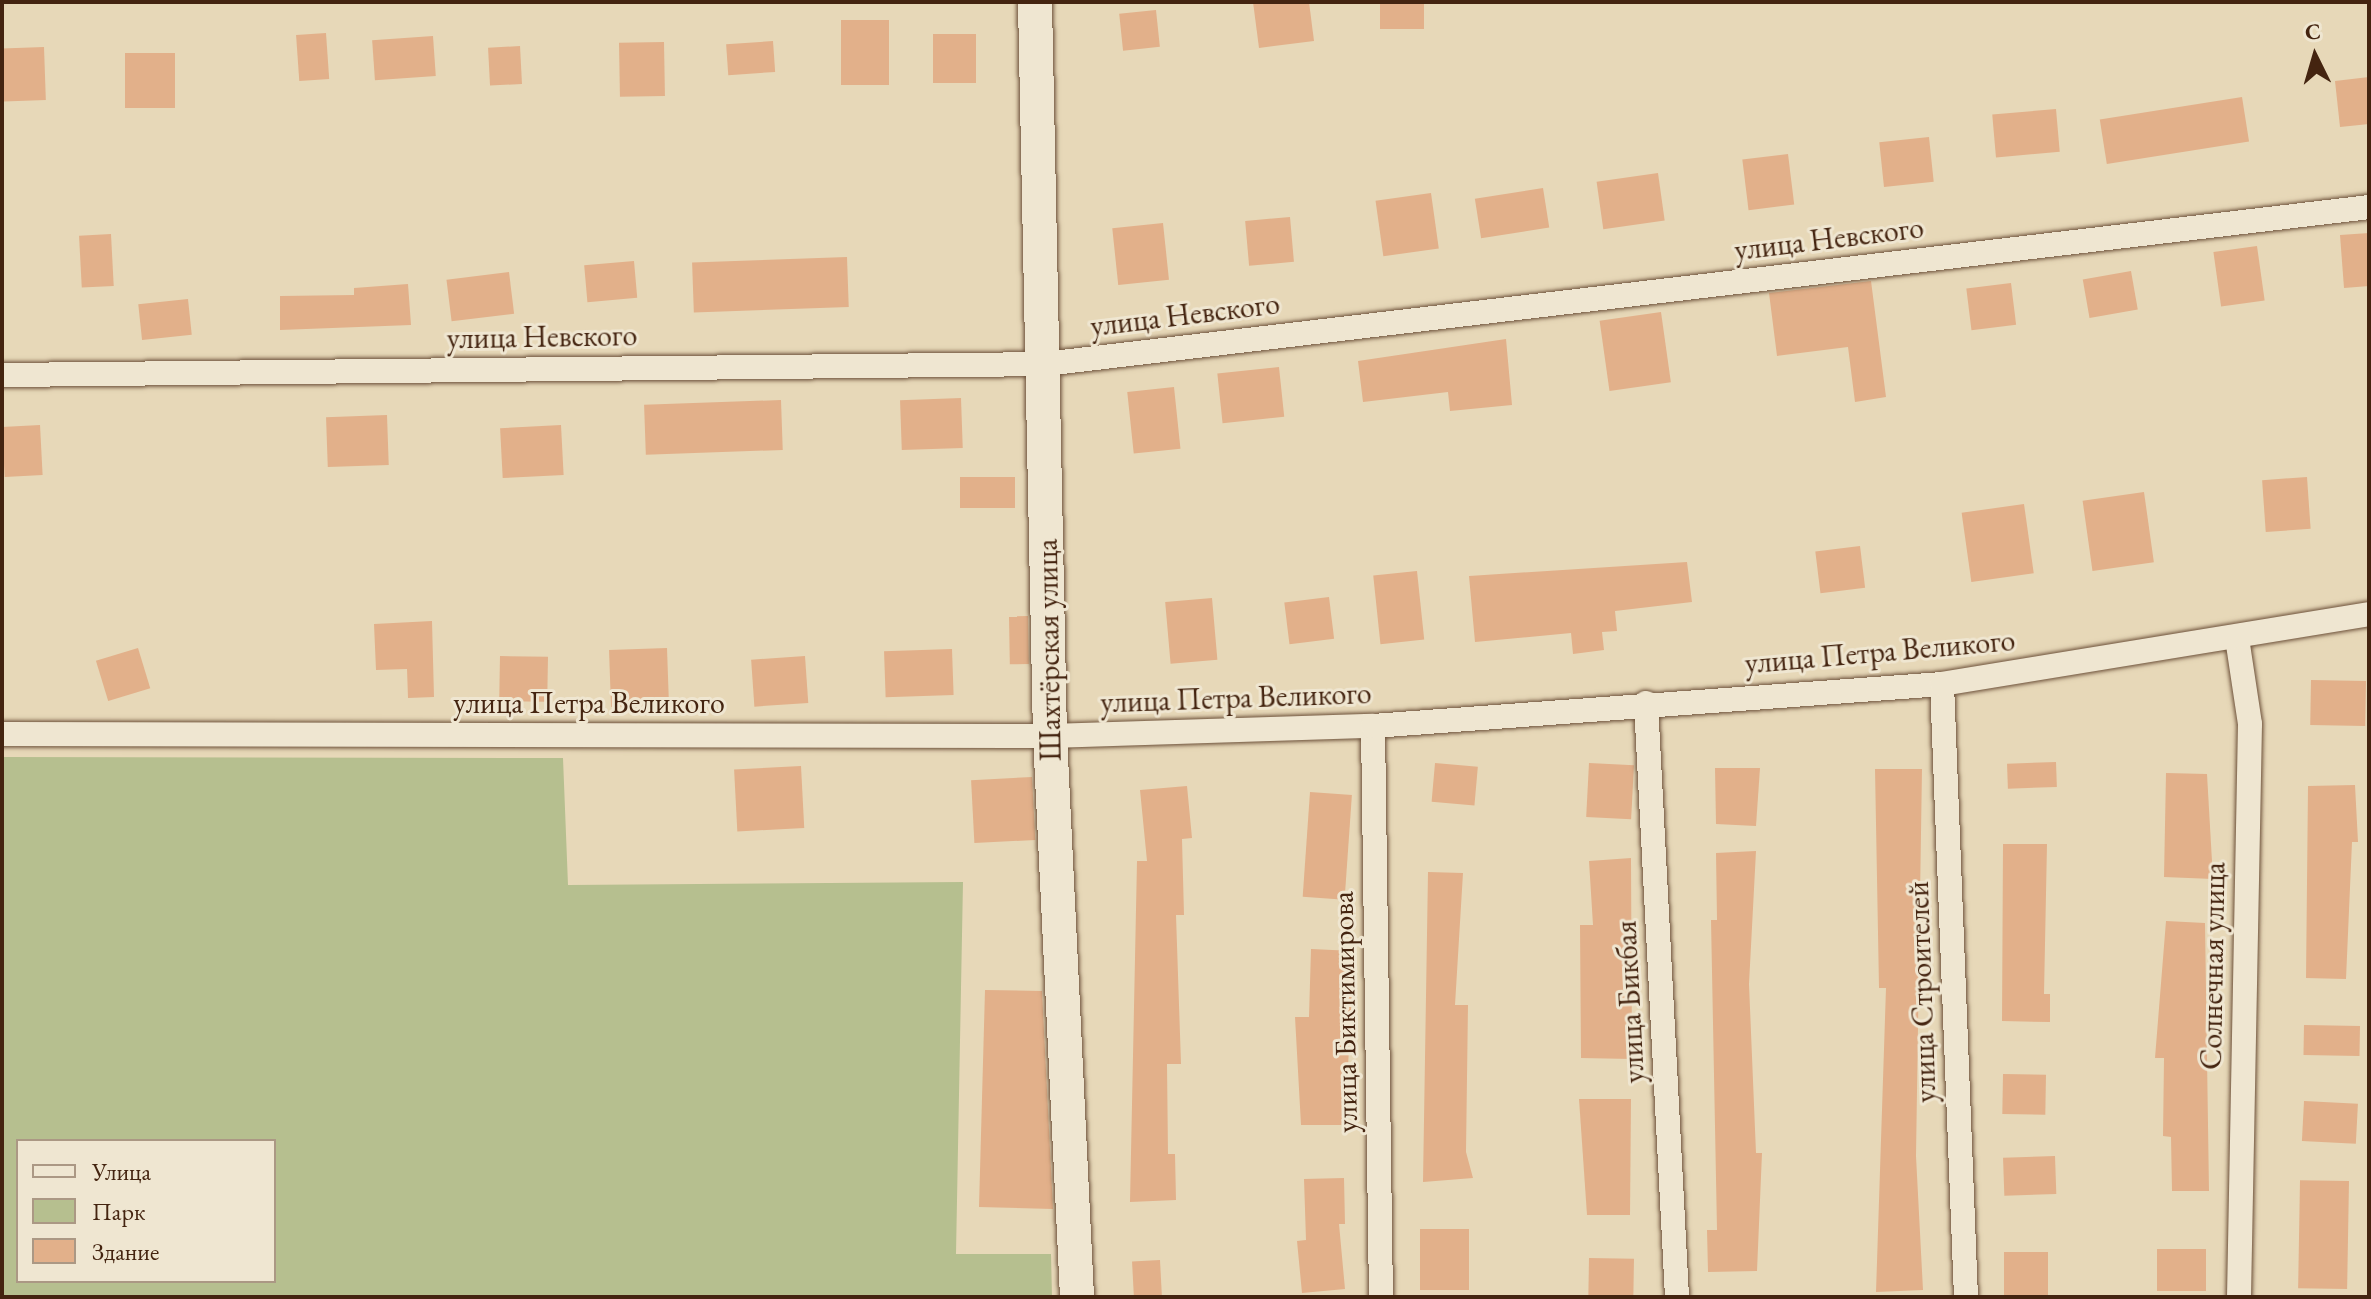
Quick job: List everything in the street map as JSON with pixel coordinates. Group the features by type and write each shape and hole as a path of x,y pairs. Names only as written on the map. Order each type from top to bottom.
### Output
{"street":[{"name":"Шахтёрская улица","path":"1035,2 1045,364 1050,736 1077,1297"},
{"name":"улица Невского","path":"2,375 1045,364 2369,207"},
{"name":"улица Петра Великого","path":"2,734 1050,736 1373,726 1646,703 1942,684 2369,614"},
{"name":"Солнечная улица","path":"2237,638 2250,724 2239,1297"},
{"name":"улица Строителей","path":"1942,684 1966,1297"},
{"name":"улица Бикбая","path":"1646,703 1677,1297"},
{"name":"улица Биктимирова","path":"1373,726 1381,1297"}],"green space":[{"path":"2,757 563,758 568,885 963,882 956,1254 1051,1254 1052,1297 2,1297"}],"building":[{"path":"1253,2 1309,2 1314,41 1259,48"},
{"path":"1380,2 1424,2 1424,29 1380,29"},
{"path":"1156,10 1160,47 1123,51 1119,14"},
{"path":"841,20 889,20 889,85 841,85"},
{"path":"326,33 329,79 299,81 296,35"},
{"path":"933,34 976,34 976,83 933,83"},
{"path":"433,36 436,76 375,80 372,40"},
{"path":"773,41 775,72 728,75 726,44"},
{"path":"664,42 665,96 620,97 619,43"},
{"path":"520,46 522,84 490,86 488,48"},
{"path":"44,47 46,100 4,101 2,48"},
{"path":"125,53 175,53 175,108 125,108"},
{"path":"2369,77 2369,124 2340,127 2335,81"},
{"path":"2242,97 2249,141 2107,164 2100,120"},
{"path":"2056,109 2060,152 1996,157 1992,115"},
{"path":"1929,137 1934,182 1884,187 1879,142"},
{"path":"1788,154 1794,205 1749,210 1742,160"},
{"path":"1658,173 1665,221 1603,229 1597,182"},
{"path":"1543,188 1549,228 1481,238 1475,199"},
{"path":"1431,193 1439,248 1383,256 1376,201"},
{"path":"1290,217 1294,262 1249,266 1245,221"},
{"path":"1163,223 1169,280 1118,285 1112,228"},
{"path":"2369,233 2369,286 2344,288 2340,235"},
{"path":"111,234 114,286 82,288 79,236"},
{"path":"2257,246 2265,300 2221,307 2213,252"},
{"path":"847,257 849,307 694,312 692,262"},
{"path":"634,261 637,298 587,302 584,265"},
{"path":"2131,271 2138,309 2090,318 2083,280"},
{"path":"509,272 514,314 452,321 446,280"},
{"path":"1871,281 1886,397 1855,402 1848,347 1777,356 1769,293"},
{"path":"2011,283 2016,325 1971,330 1966,288"},
{"path":"408,284 411,325 280,330 280,296 354,295 354,288"},
{"path":"188,299 192,335 142,340 138,304"},
{"path":"1661,312 1671,382 1609,391 1600,321"},
{"path":"1506,339 1512,405 1450,411 1448,392 1363,402 1358,361"},
{"path":"1279,367 1284,417 1223,423 1217,373"},
{"path":"1174,387 1180,449 1134,454 1127,392"},
{"path":"961,398 963,448 902,450 900,400"},
{"path":"781,400 783,450 646,455 644,405"},
{"path":"387,415 389,465 328,467 326,417"},
{"path":"40,425 43,475 5,477 2,427"},
{"path":"561,425 564,475 503,478 500,428"},
{"path":"960,477 1015,477 1015,508 960,508"},
{"path":"2307,477 2311,529 2266,532 2262,480"},
{"path":"2144,492 2154,562 2092,571 2083,501"},
{"path":"2024,504 2034,573 1971,582 1962,513"},
{"path":"1860,546 1865,588 1820,593 1815,551"},
{"path":"1687,562 1692,602 1615,611 1617,631 1602,632 1604,650 1573,654 1571,633 1475,642 1469,576"},
{"path":"1417,571 1424,640 1380,644 1373,576"},
{"path":"1329,597 1334,639 1289,644 1284,602"},
{"path":"1212,598 1217,660 1171,664 1165,602"},
{"path":"1009,616 1028,616 1029,664 1010,664"},
{"path":"432,621 434,697 408,698 407,669 376,670 374,624"},
{"path":"138,648 150,688 108,701 96,661"},
{"path":"667,648 669,705 611,707 609,650"},
{"path":"952,649 954,695 886,697 884,651"},
{"path":"500,656 548,657 547,702 499,701"},
{"path":"805,656 808,703 754,707 751,660"},
{"path":"2311,680 2366,681 2365,726 2310,725"},
{"path":"2056,762 2057,787 2008,789 2007,764"},
{"path":"1435,763 1478,767 1474,806 1432,802"},
{"path":"1589,763 1634,765 1631,819 1586,817"},
{"path":"801,766 804,828 737,831 734,770"},
{"path":"1715,768 1760,768 1756,826 1716,824"},
{"path":"1875,769 1922,769 1916,1156 1923,1290 1876,1292 1886,988 1879,988"},
{"path":"2166,773 2207,774 2213,879 2164,877"},
{"path":"1032,777 1035,840 974,843 971,780"},
{"path":"2355,785 2358,842 2352,842 2346,979 2306,978 2308,786"},
{"path":"1187,786 1192,838 1182,839 1184,915 1176,915 1181,1064 1167,1064 1168,1154 1175,1154 1176,1200 1130,1202 1137,861 1147,861 1140,790"},
{"path":"1310,792 1352,795 1345,900 1303,897"},
{"path":"2003,844 2047,844 2044,994 2050,994 2050,1022 2002,1021"},
{"path":"1756,851 1749,984 1756,1153 1762,1153 1757,1271 1708,1272 1707,1230 1717,1230 1711,920 1717,920 1716,853"},
{"path":"1631,858 1632,1059 1581,1058 1580,925 1593,925 1589,861"},
{"path":"1428,872 1463,873 1455,1005 1468,1005 1466,1152 1473,1178 1423,1182"},
{"path":"2166,921 2205,923 2209,1191 2172,1191 2171,1137 2163,1136 2164,1058 2155,1058"},
{"path":"1311,949 1354,951 1345,1125 1301,1125 1295,1017 1309,1017"},
{"path":"985,990 1042,991 1053,1209 979,1207"},
{"path":"2304,1025 2360,1026 2359,1056 2303,1055"},
{"path":"2003,1074 2046,1075 2045,1115 2002,1114"},
{"path":"1579,1099 1631,1099 1630,1215 1587,1215"},
{"path":"2304,1101 2358,1104 2356,1144 2302,1141"},
{"path":"2055,1156 2056,1194 2004,1196 2003,1158"},
{"path":"1344,1178 1345,1224 1339,1224 1345,1289 1302,1293 1297,1241 1306,1240 1304,1179"},
{"path":"2300,1180 2349,1181 2347,1289 2298,1288"},
{"path":"1420,1229 1469,1229 1469,1290 1420,1290"},
{"path":"2157,1249 2206,1249 2206,1291 2157,1291"},
{"path":"2004,1252 2048,1252 2048,1297 2004,1297"},
{"path":"1589,1258 1634,1259 1633,1297 1588,1296"},
{"path":"1160,1260 1162,1297 1134,1297 1132,1261"}]}
